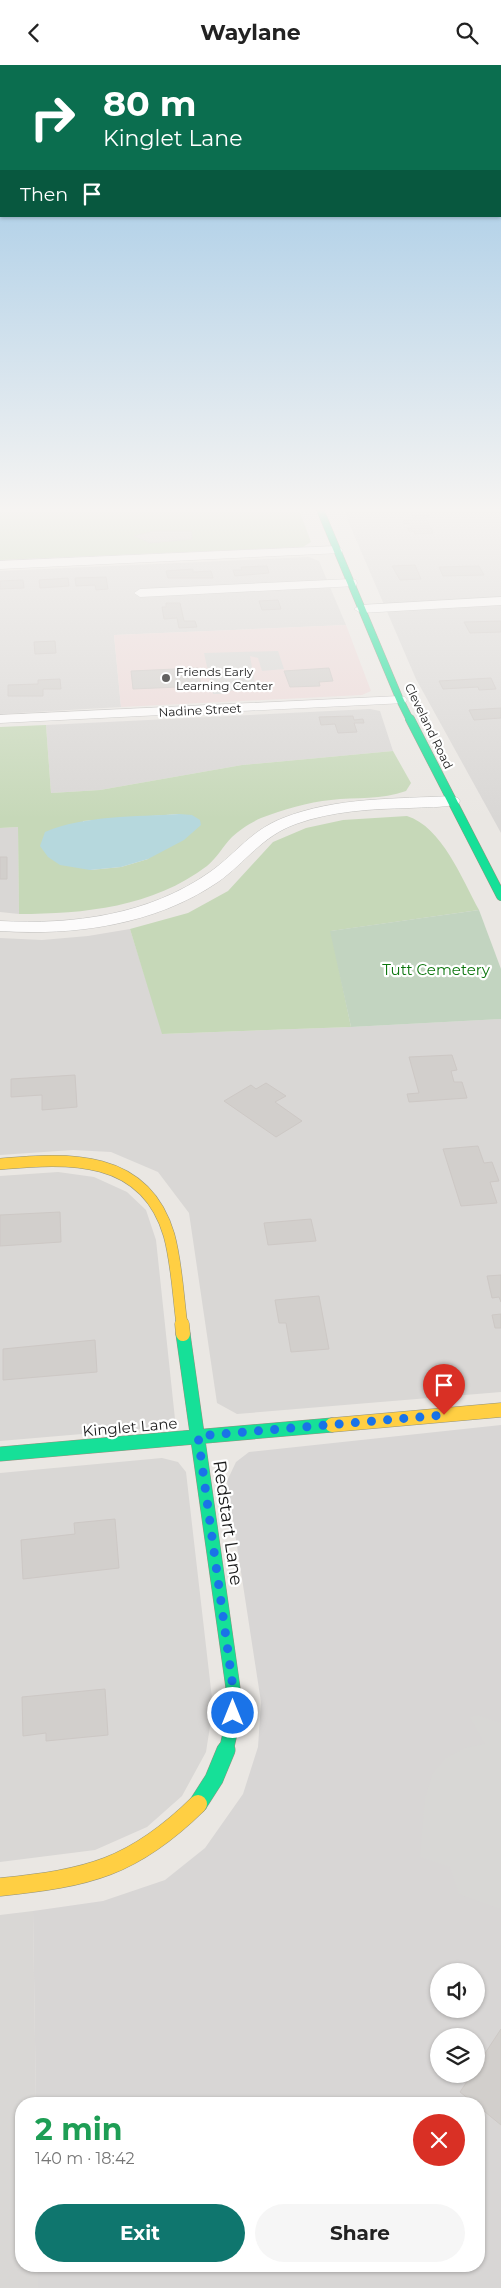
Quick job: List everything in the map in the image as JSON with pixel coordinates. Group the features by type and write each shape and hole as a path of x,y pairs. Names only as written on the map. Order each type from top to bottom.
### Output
{"street":[{"name":"Cleveland Road","path":"362,611 400,699 501,896"},
{"name":"Nadine Street","path":"0,719 400,699"},
{"path":"0,926 74,925 109,920 147,911 179,898 205,884 231,864 268,830 291,821 345,808 452,801"},
{"name":"Redstart Lane","path":"0,1164 59,1160 85,1162 114,1169 131,1177 153,1198 164,1216 170,1238 234,1695 232,1732 224,1763 208,1793 185,1820 156,1843 120,1863 91,1873 60,1880 0,1887"},
{"name":"Kinglet Lane","path":"0,1455 501,1410"}],"shaded area":[{"path":"0,611 340,611 346,625 114,635 121,707 0,714"},
{"path":"387,611 501,611 501,833 416,679"},
{"path":"346,625 371,691 362,695 121,707 114,635"},
{"path":"278,651 284,669 262,671 258,658 250,656 255,684 241,685 241,688 221,694 213,694 204,653"},
{"path":"370,709 380,711 393,751 242,765 100,790 51,793 46,725"},
{"path":"18,827 19,914 0,912 0,828"},
{"path":"130,929 163,1034 501,1019 501,1392 237,1414 217,1403 189,1213 158,1172 111,1152 73,1150 0,1155 0,938 42,940 88,936"},
{"path":"58,1172 94,1177 127,1192 146,1210 156,1240 175,1419 164,1427 0,1441 0,1176"},
{"path":"501,1425 501,2288 38,2288 38,2272 485,2272 485,2097 36,2097 33,1911 103,1901 165,1880 205,1848 243,1794 258,1747 261,1702 227,1481 236,1462 249,1452"},
{"path":"162,1458 178,1462 186,1472 213,1707 206,1752 182,1796 147,1827 95,1850 0,1862 0,1473"},
{"path":"477,1715 501,1723 501,1909 459,1894 450,1867 420,1857 425,1798 433,1773 446,1758 465,1748 485,1744 470,1717"},
{"path":"33,1911 36,2097 15,2097 15,2272 38,2272 38,2288 0,2288 0,1915"}],"green space":[{"path":"46,725 51,793 100,790 242,765 393,751 411,783 406,791 397,794 322,801 287,809 261,818 235,834 207,866 186,880 164,891 141,899 93,910 19,914 18,827 0,828 0,727","holes":["179,814 148,859 121,867 90,870 83,821"]},
{"path":"407,816 431,831 441,842 479,910 331,931 351,1027 162,1034 130,929 188,913 228,891 273,842 306,828 343,820"},
{"name":"Tutt Cemetery","path":"479,910 501,969 501,1019 351,1027 330,931"}],"water":[{"path":"179,814 192,815 200,820 201,825 184,840 148,859 121,867 90,870 60,865 48,857 40,846 45,832 76,822"}],"building":[{"path":"163,611 182,611 184,621 195,621 197,627 179,628 177,618 164,619"},
{"path":"501,621 501,632 470,633 464,622"},
{"path":"55,641 56,653 35,654 34,642"},
{"name":"Friends Early Learning Center","path":"198,668 201,686 133,689 131,671"},
{"path":"329,668 333,681 319,682 320,686 290,687 284,671"},
{"path":"491,678 496,689 479,690 478,687 443,689 439,681"},
{"path":"60,679 61,689 43,689 43,696 8,696 8,685 38,684 38,680"},
{"path":"501,708 501,718 474,720 469,710"},
{"path":"353,716 354,720 363,719 364,723 354,723 357,732 338,733 335,724 321,725 319,717"},
{"path":"0,857 7,857 7,879 0,879"},
{"path":"452,1055 457,1070 451,1071 454,1082 462,1082 467,1098 409,1102 407,1094 419,1093 409,1057"},
{"path":"75,1075 77,1107 42,1110 42,1095 11,1097 11,1079"},
{"path":"266,1083 286,1096 275,1102 302,1121 276,1137 224,1101 251,1085 256,1089"},
{"path":"478,1146 484,1163 492,1162 499,1181 490,1182 497,1203 461,1206 443,1149"},
{"path":"60,1212 61,1242 0,1246 0,1215"},
{"path":"311,1219 316,1241 268,1245 264,1223"},
{"path":"501,1275 501,1302 499,1297 492,1298 487,1276"},
{"path":"319,1296 329,1349 291,1352 286,1323 279,1323 275,1300"},
{"path":"501,1314 501,1328 495,1328 492,1315"},
{"path":"95,1340 97,1372 3,1380 3,1349"},
{"path":"115,1519 119,1568 23,1579 21,1540 75,1534 74,1523"},
{"path":"105,1689 108,1735 46,1741 46,1733 23,1736 22,1697"},
{"path":"501,2029 501,2125 485,2112 485,2097 466,2097 460,2092 466,2083 485,2083 485,2053"}],"traffic: fast":[{"path":"363,611 400,700 501,896"},
{"path":"183,1334 234,1695 232,1725 225,1753 214,1779 198,1804"},
{"path":"0,1454 332,1425"}],"traffic: slow":[{"path":"0,1164 41,1161 82,1162 102,1166 120,1173 137,1184 151,1199 169,1235 183,1334"},
{"path":"332,1425 501,1410"},
{"path":"0,1887 58,1880 108,1867 131,1857 154,1843 176,1826 198,1804"}],"place":[{"name":"Friends Early Learning Center","path":"166,678"}],"route":[{"path":"233,1713 234,1695 198,1436 444,1415"}]}
